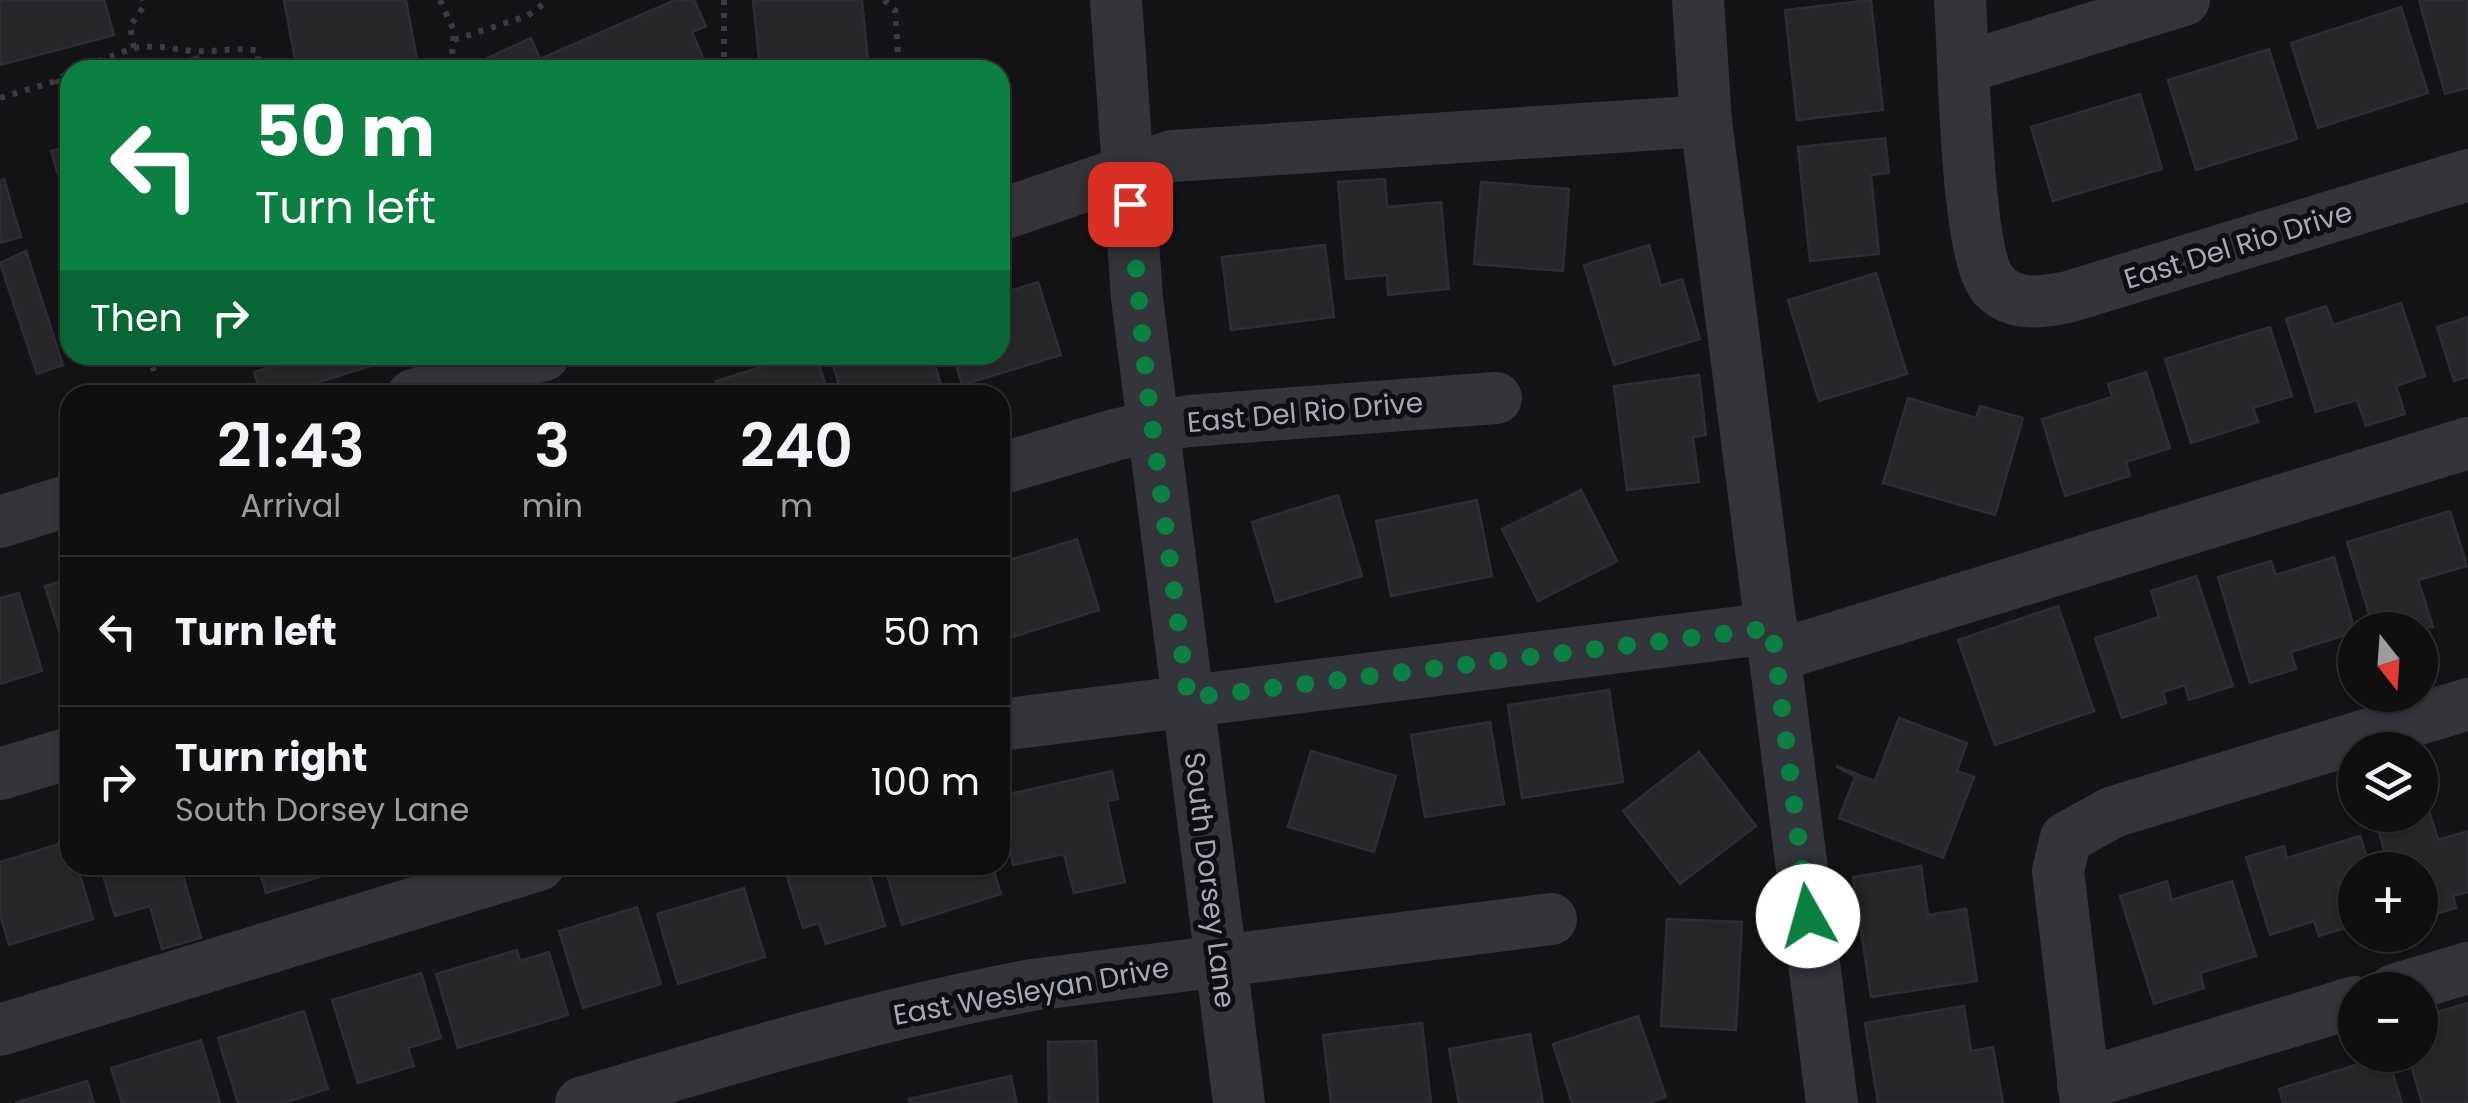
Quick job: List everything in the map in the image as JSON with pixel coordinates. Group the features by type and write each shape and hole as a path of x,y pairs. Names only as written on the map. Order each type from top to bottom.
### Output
{"street":[{"name":"South Dorsey Lane","path":"1116,0 1152,426 1239,1103"},
{"path":"1698,0 1706,120 1832,1103"},
{"path":"1960,0 1966,67 2184,0"},
{"name":"East Del Rio Drive","path":"1966,67 1976,245 1992,284 2006,296 2025,302 2068,297 2468,176"},
{"path":"1010,212 1172,156 1706,120"},
{"path":"446,385 511,365"},
{"name":"East Del Rio Drive","path":"1010,465 1152,426 1220,417 1496,398"},
{"path":"1010,724 1188,698 1774,642 2468,443"},
{"path":"0,522 60,503"},
{"path":"2338,1008 2084,1094 2058,870 2066,838 2113,812 2468,704"},
{"path":"0,774 60,756"},
{"path":"0,1030 505,875"},
{"name":"East Wesleyan Drive","path":"581,1103 782,1042 919,1007 1032,985 1552,919"},
{"path":"2438,977 2468,968"}],"path":[{"path":"134,48 130,26 144,6 142,0"},
{"path":"440,0 449,14 454,40 451,60"},
{"path":"454,40 473,30 526,16 549,0"},
{"path":"724,0 724,60"},
{"path":"884,0 895,10 898,60"},
{"path":"102,60 134,48 160,44 194,51 258,50 258,60"},
{"path":"0,98 58,79 60,85"},
{"path":"152,365 154,371"}],"building":[{"path":"0,0 104,0 114,35 0,65"},
{"path":"284,0 406,0 417,60 295,60"},
{"path":"675,0 694,0 706,26 692,32 704,60 483,60 531,38 540,59"},
{"path":"753,0 862,0 868,60 759,60"},
{"path":"1871,0 1883,110 1797,120 1785,10"},
{"path":"2419,0 2468,0 2468,88 2445,94"},
{"path":"2401,7 2428,93 2318,128 2291,43"},
{"path":"2269,49 2297,139 2196,170 2168,80"},
{"path":"2140,94 2162,169 2053,201 2031,127"},
{"path":"1885,138 1889,173 1871,175 1879,254 1810,261 1798,147"},
{"path":"60,148 60,181 51,151"},
{"path":"4,179 21,237 0,243 0,181"},
{"path":"1385,179 1387,207 1441,202 1449,289 1388,295 1387,275 1346,279 1338,182"},
{"path":"1481,182 1569,189 1563,271 1474,264"},
{"path":"1325,245 1334,317 1231,330 1222,257"},
{"path":"1649,245 1661,286 1682,279 1700,339 1614,365 1584,265"},
{"path":"26,251 63,365 37,374 0,263"},
{"path":"1876,273 1907,374 1819,401 1788,300"},
{"path":"1038,282 1061,355 962,385 956,365 1010,365 1010,291"},
{"path":"2401,303 2425,376 2396,386 2405,414 2366,426 2357,400 2316,412 2286,319 2326,306 2333,325"},
{"path":"2468,317 2468,377 2454,381 2437,327"},
{"path":"2270,327 2292,396 2253,408 2258,422 2191,443 2165,359"},
{"path":"277,365 373,365 310,385 258,385 254,372"},
{"path":"768,365 819,365 826,385 717,385 716,381"},
{"path":"833,365 935,365 941,385 839,385"},
{"path":"2146,372 2170,448 2126,462 2130,476 2065,496 2042,419 2112,397 2108,384"},
{"path":"1699,375 1706,435 1693,437 1699,482 1627,490 1614,386"},
{"path":"1908,398 1976,418 1980,406 2023,418 1995,515 1883,483"},
{"path":"1581,490 1617,561 1538,601 1502,529"},
{"path":"1338,495 1362,576 1276,602 1252,522"},
{"path":"1477,500 1492,576 1391,596 1376,521"},
{"path":"2450,511 2467,566 2418,580 2428,612 2368,612 2347,542"},
{"path":"1077,539 1099,610 1010,638 1010,560"},
{"path":"2334,557 2349,612 2338,612 2338,637 2291,652 2296,669 2250,683 2218,577 2271,561 2276,575"},
{"path":"2196,576 2233,686 2189,700 2185,685 2163,692 2166,703 2122,718 2095,638 2159,617 2151,591"},
{"path":"60,581 60,634 45,586"},
{"path":"19,593 42,671 0,684 0,598"},
{"path":"2058,606 2094,711 1995,745 1958,640"},
{"path":"1609,690 1623,782 1522,798 1508,705"},
{"path":"1899,718 1967,743 1957,771 1974,777 1943,858 1839,818 1855,777 1836,766 1875,781"},
{"path":"1490,722 1504,804 1425,817 1411,735"},
{"path":"1311,751 1396,776 1374,852 1288,827"},
{"path":"1699,752 1756,826 1680,884 1623,811"},
{"path":"1112,771 1118,799 1107,801 1125,882 1074,893 1064,854 1013,865 1010,794"},
{"path":"2468,831 2468,892 2453,896 2456,908 2438,913 2438,852 2385,852 2379,832 2436,832 2438,840"},
{"path":"2360,836 2365,852 2338,852 2338,930 2319,936 2314,921 2270,935 2246,857 2284,846 2287,858"},
{"path":"60,844 60,875 80,875 93,919 9,945 0,914 0,862"},
{"path":"1921,866 1928,915 1966,909 1977,981 1871,997 1853,877"},
{"path":"103,875 183,875 201,938 162,949 150,906 115,916"},
{"path":"261,875 320,875 320,877 266,893"},
{"path":"786,875 870,875 885,926 826,944 819,923 803,928"},
{"path":"887,875 995,875 1001,894 902,925"},
{"path":"2167,881 2172,900 2232,881 2256,956 2200,973 2204,988 2154,1004 2120,896"},
{"path":"744,888 765,957 678,984 657,914"},
{"path":"637,907 661,984 583,1008 559,931"},
{"path":"1667,919 1742,922 1736,1030 1661,1026"},
{"path":"517,950 520,961 549,952 568,1015 458,1048 436,974"},
{"path":"421,973 441,1038 408,1048 414,1066 358,1083 332,1000"},
{"path":"2468,1003 2468,1103 2422,1103 2413,1072 2438,1072 2438,1012"},
{"path":"1964,1006 1971,1051 1993,1047 2003,1103 1878,1103 1865,1023"},
{"path":"304,1011 328,1089 284,1103 238,1103 218,1038"},
{"path":"1638,1016 1666,1097 1647,1103 1572,1103 1553,1044"},
{"path":"1422,1023 1431,1103 1331,1103 1323,1035"},
{"path":"1530,1034 1543,1103 1459,1103 1449,1049"},
{"path":"201,1040 220,1103 122,1103 111,1068"},
{"path":"1096,1041 1098,1103 1049,1103 1048,1042"},
{"path":"2338,1070 2392,1072 2402,1103 2283,1103 2279,1089"},
{"path":"1011,1076 1017,1103 910,1103 909,1099"},
{"path":"87,1081 94,1103 15,1103"}],"route":[{"path":"1130,204 1147,386 1188,698 1772,628 1808,916"}]}
